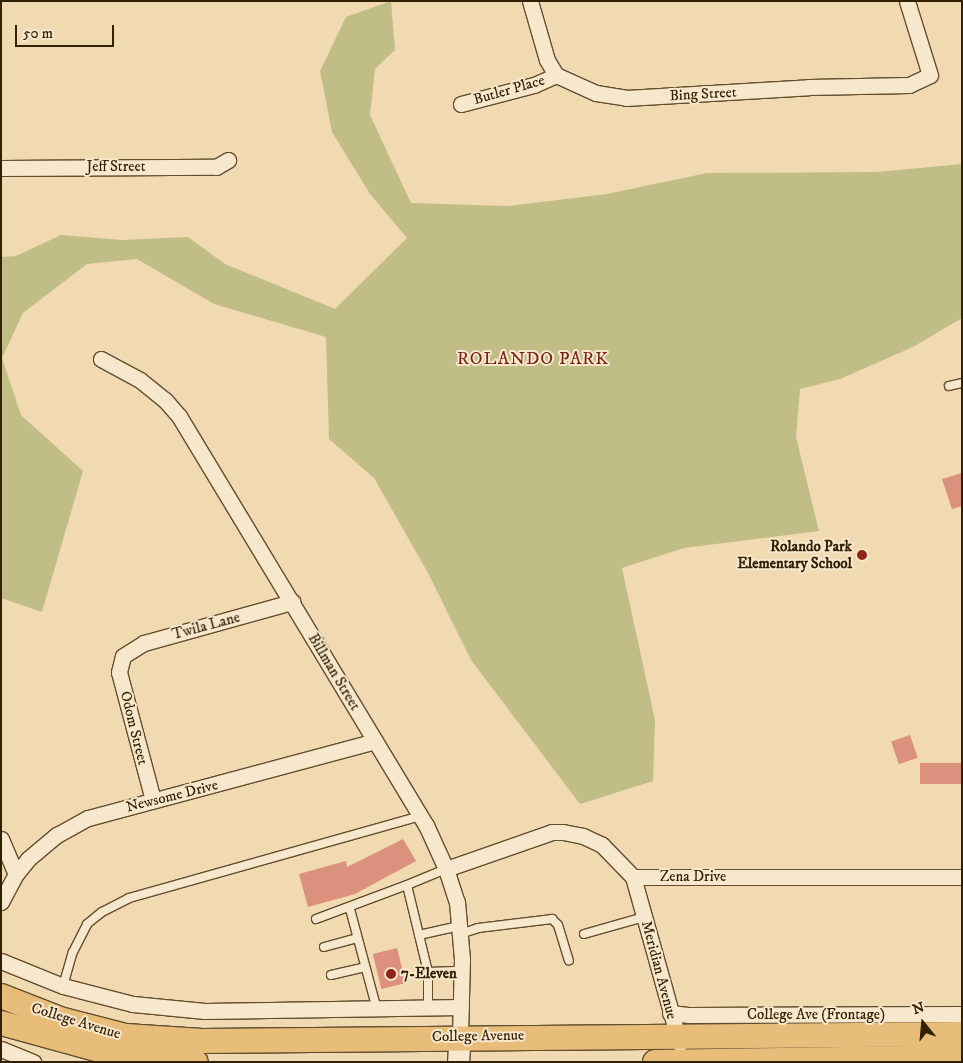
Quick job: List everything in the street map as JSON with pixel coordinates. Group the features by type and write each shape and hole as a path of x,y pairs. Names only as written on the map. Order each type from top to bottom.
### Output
{"main road":[{"name":"College Avenue","path":"1,996 63,1020 126,1036 202,1041 460,1036 962,1034"},
{"name":"College Avenue","path":"1,1023 111,1053 196,1062"},
{"path":"458,1062 460,1036"},
{"path":"655,1062 962,1057"}],"street":[{"path":"530,1 547,60 556,75"},
{"name":"Bing Street","path":"556,75 596,93 626,98 822,86 909,85 930,75 907,1"},
{"name":"Butler Place","path":"461,104 534,85 556,75"},
{"name":"Jeff Street","path":"1,168 216,167 228,160"},
{"name":"Billman Street","path":"101,358 140,380 165,400 179,416 421,816 446,869 457,902 462,971 460,1036"},
{"name":"Twila Lane","path":"123,656 144,643 292,602"},
{"name":"Odom Street","path":"123,656 119,672 153,800"},
{"name":"Newsome Drive","path":"1,902 16,874 42,846 73,826 104,813 375,741"},
{"path":"446,869 552,832 563,832 583,836 602,844 633,877"},
{"path":"1,839 16,874"},
{"name":"Zena Drive","path":"633,877 962,877"},
{"name":"Meridian Avenue","path":"633,877 670,1013 686,1062"},
{"path":"1,961 64,986 133,1004 205,1012 376,1010 461,1006"},
{"name":"College Ave (Frontage)","path":"670,1013 688,1016 962,1014"},
{"path":"1,1049 34,1062"}],"lane":[{"path":"949,386 962,383"},
{"path":"64,986 73,952 87,924 102,912 129,898 421,816"},
{"path":"316,919 350,909 446,869"},
{"path":"407,885 428,972 428,1008"},
{"path":"350,909 376,1010"},
{"path":"584,934 644,917"},
{"path":"419,935 552,919 558,924 569,960"},
{"path":"324,947 357,938"},
{"path":"331,975 365,967"},
{"path":"428,972 462,971"}],"shaded area":[{"path":"391,1 395,50 375,69 370,115 411,203 507,206 607,194 707,173 877,172 962,164 962,318 913,347 840,379 800,389 796,437 819,531 684,548 622,568 655,720 653,781 580,804 471,660 428,573 374,478 329,439 326,337 214,304 137,259 87,264 23,313 2,358 21,415 83,471 42,612 1,598 1,257 16,256 61,235 122,240 188,237 225,264 335,309 407,238 370,194 332,132 320,71 346,17"}],"building":[{"path":"962,473 962,506 952,509 942,479"},
{"path":"910,735 918,758 899,764 891,742"},
{"path":"920,763 962,763 962,784 920,784"},
{"path":"403,839 416,861 355,894 308,907 299,874 346,861 347,867"},
{"path":"397,948 406,983 381,989 373,954"}],"place":[{"name":"Rolando Park Elementary School","path":"862,555"},
{"name":"7-Eleven","path":"391,974"}],"district":[{"name":"ROLANDO PARK","path":"533,359"}]}
